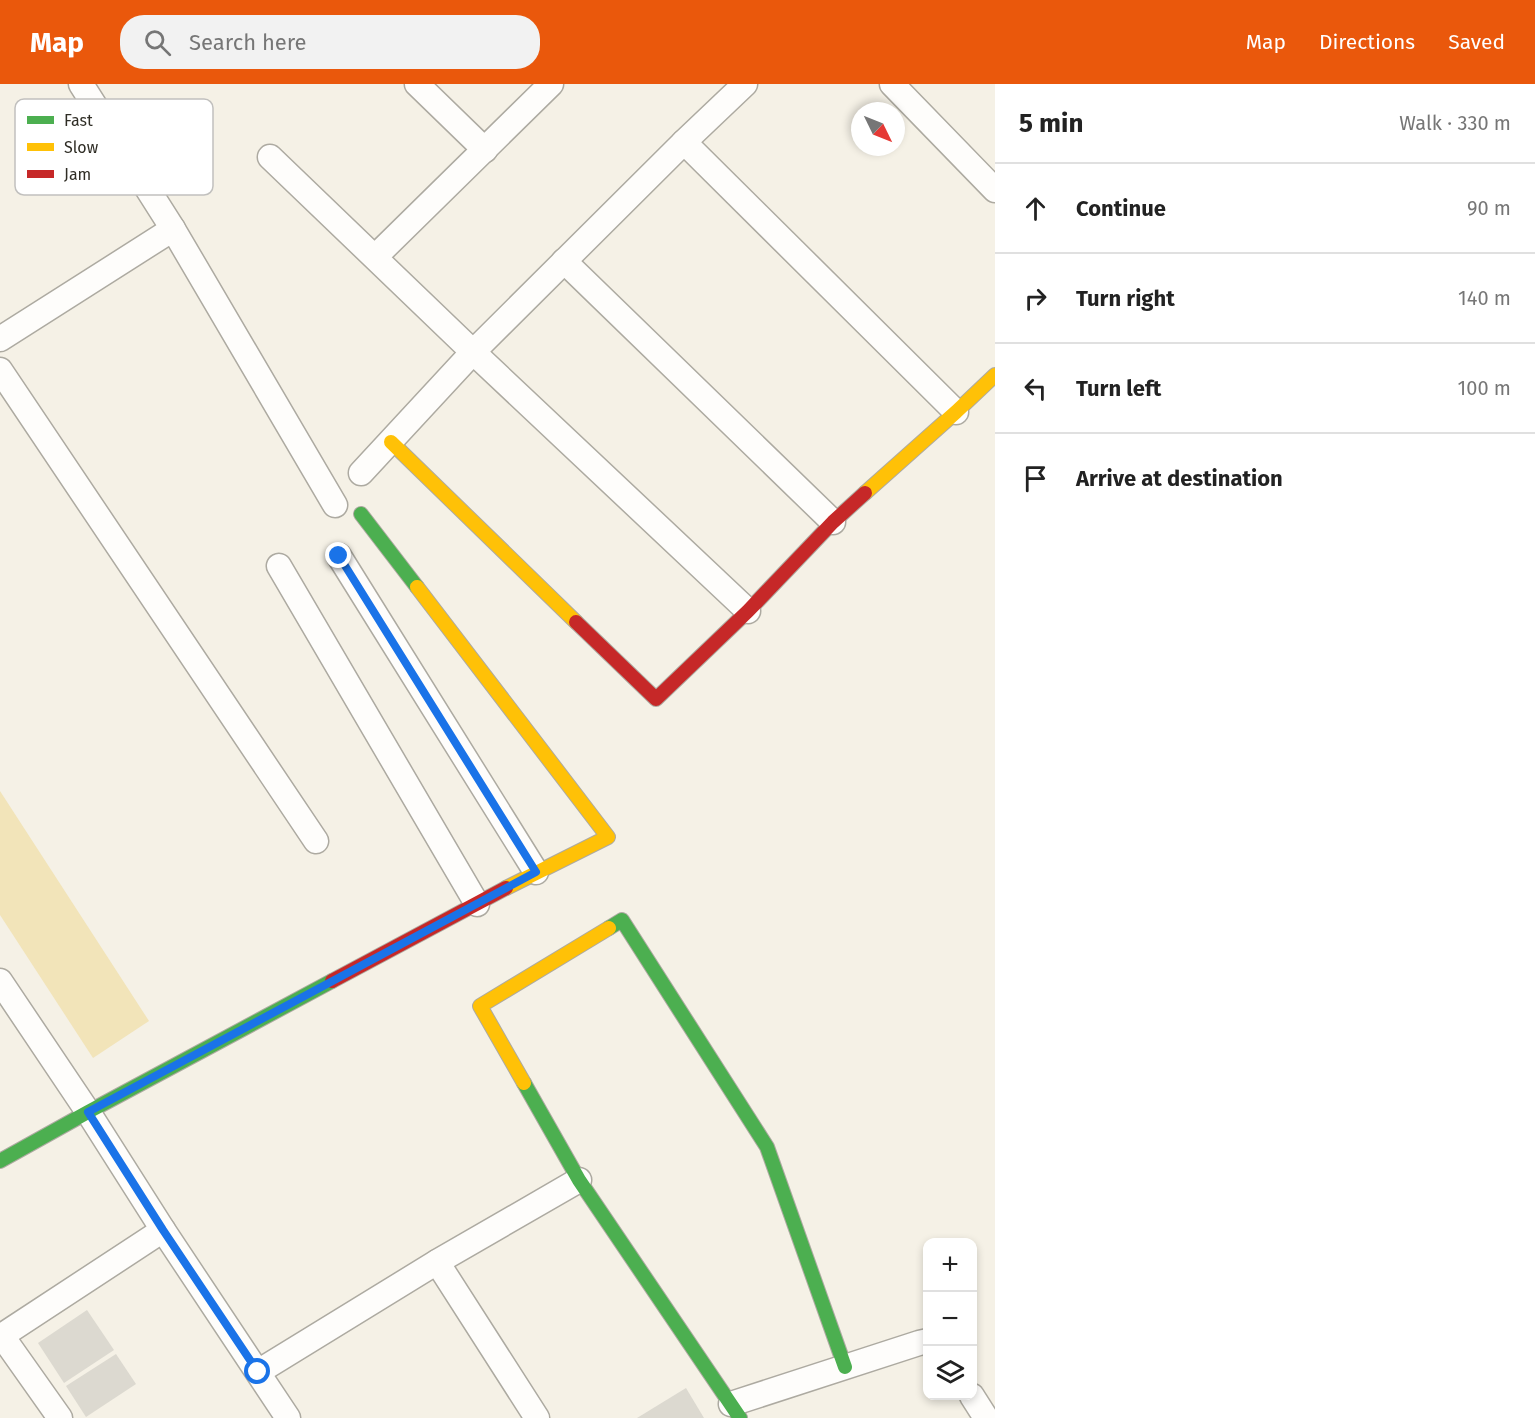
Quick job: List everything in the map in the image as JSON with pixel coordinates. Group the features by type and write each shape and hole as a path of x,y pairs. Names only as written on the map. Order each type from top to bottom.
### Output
{"street":[{"path":"81,84 91,99"},
{"path":"417,84 485,150"},
{"path":"375,257 551,84"},
{"path":"361,473 473,352 745,84"},
{"path":"892,84 995,190"},
{"path":"684,142 957,412"},
{"path":"270,157 748,611"},
{"path":"151,195 335,505"},
{"path":"0,339 173,229"},
{"path":"564,261 833,522"},
{"path":"0,370 316,841"},
{"path":"391,442 656,699 748,611 833,522 957,412 995,375"},
{"path":"0,1161 536,872 608,837 361,514"},
{"path":"339,556 536,872"},
{"path":"279,566 477,904"},
{"path":"845,1367 767,1147 621,920 480,1006 579,1179 736,1411 845,1367 923,1342"},
{"path":"0,981 288,1418"},
{"path":"258,1372 437,1262 579,1179"},
{"path":"60,1418 1,1337 163,1230"},
{"path":"437,1262 537,1418"},
{"path":"975,1400 986,1418"}],"shaded area":[{"path":"0,791 149,1021 93,1058 0,915"}],"building":[{"path":"87,1310 114,1350 64,1383 38,1343"},
{"path":"116,1354 136,1384 86,1417 66,1386"},
{"path":"686,1388 704,1418 637,1418"}],"traffic: fast":[{"path":"361,514 417,587"},
{"path":"609,928 622,920 767,1147 845,1367"},
{"path":"0,1161 332,981"},
{"path":"524,1083 579,1180 740,1418"}],"traffic: slow":[{"path":"865,493 995,375"},
{"path":"391,442 576,622"},
{"path":"417,587 608,837 506,888"},
{"path":"524,1083 480,1006 609,928"}],"traffic: jam":[{"path":"576,622 656,699 748,611 833,522 865,493"},
{"path":"332,981 506,888"}],"route":[{"path":"258,1372 163,1230 88,1112 536,872 339,556"}]}
